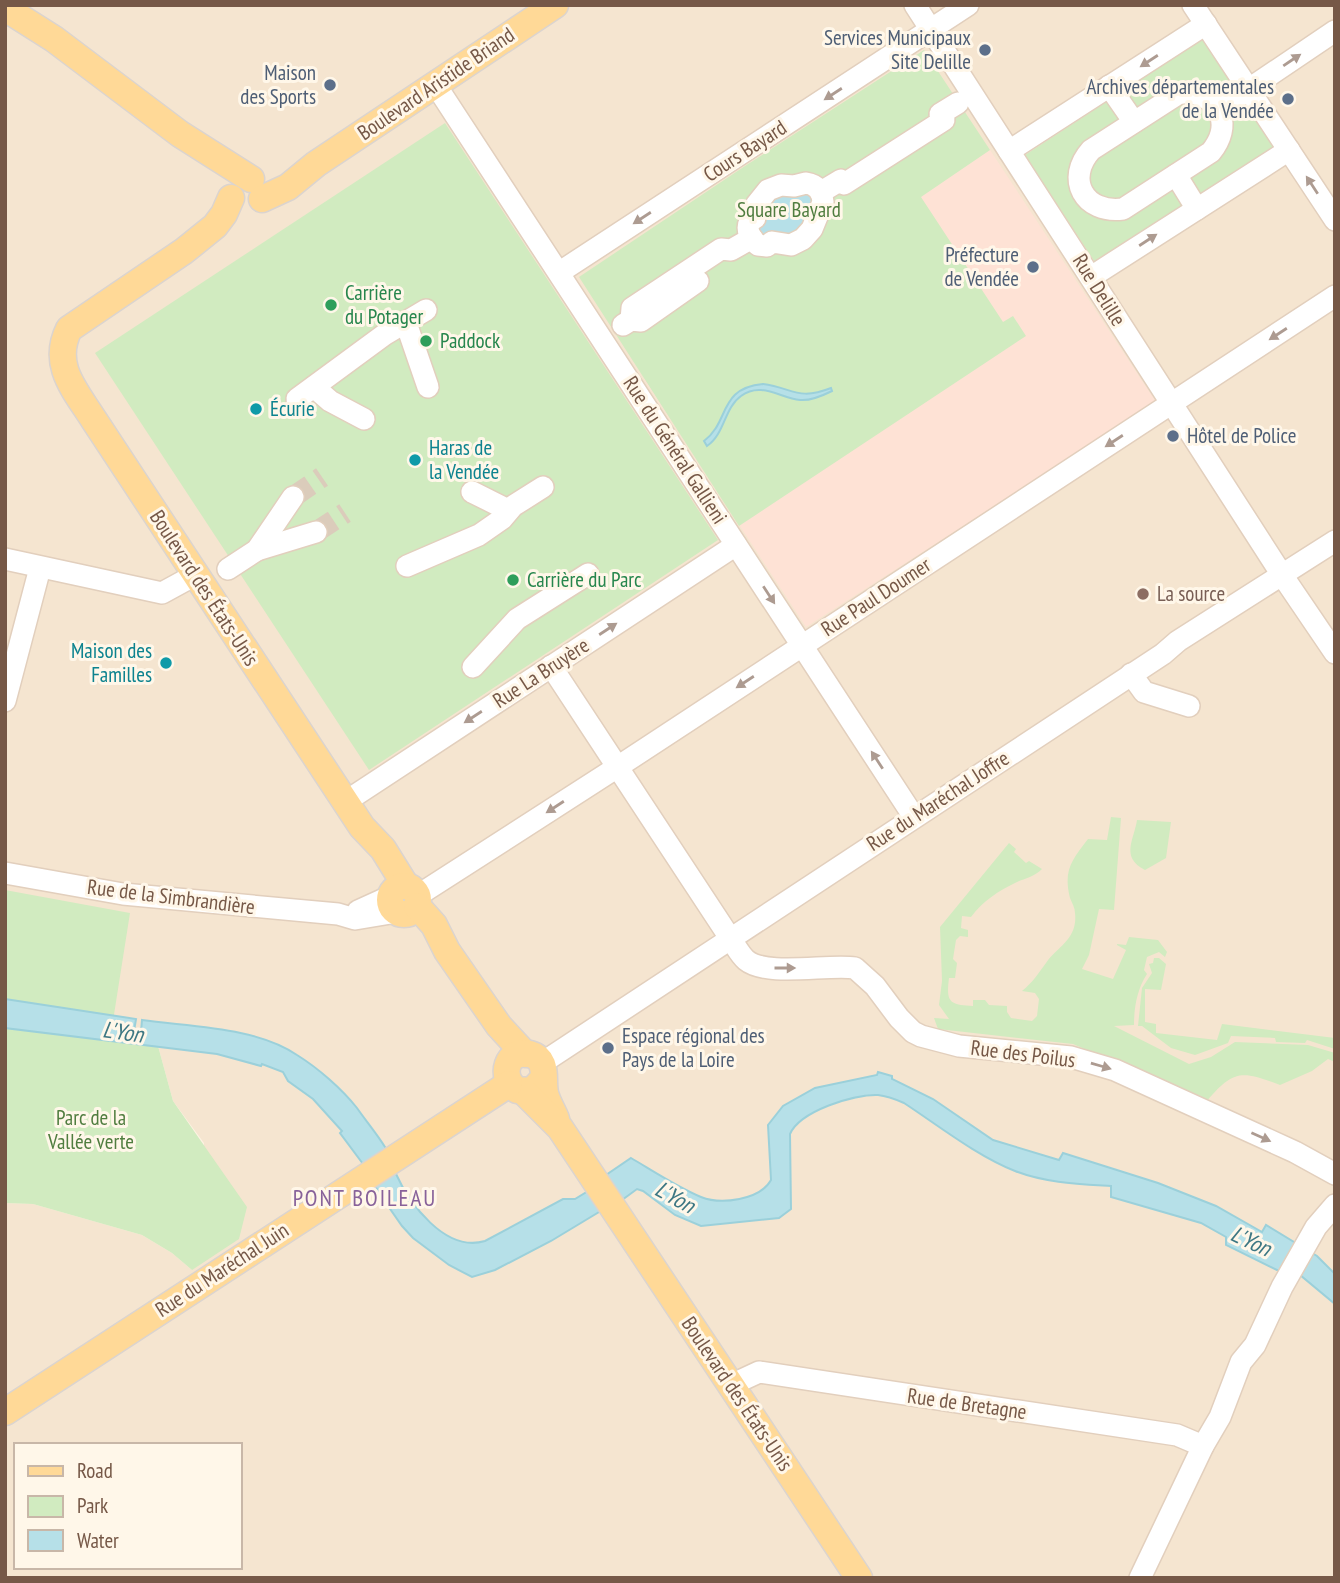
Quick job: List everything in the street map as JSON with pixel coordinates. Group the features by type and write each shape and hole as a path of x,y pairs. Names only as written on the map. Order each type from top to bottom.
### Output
{"main road":[{"name":"Boulevard Aristide Briand","path":"62,342 69,329 184,251 220,233 247,193 288,187 316,164 555,5"},
{"path":"5,8 54,38 180,134 247,193"},
{"name":"Boulevard des États-Unis","path":"62,342 61,356 66,376 345,802 362,827 383,849 404,900 447,951 505,1035 525,1073 545,1093 560,1128 859,1578"},
{"name":"Rue du Maréchal Juin","path":"5,1412 525,1073"}],"street":[{"name":"Rue Delille","path":"915,5 1171,404 1335,653"},
{"name":"Cours Bayard","path":"560,272 968,5"},
{"path":"1194,5 1335,220"},
{"path":"1009,151 1206,24"},
{"path":"1218,110 1335,31"},
{"name":"Rue du Général Gallieni","path":"435,84 914,817"},
{"path":"1109,86 1134,122"},
{"path":"1189,92 1210,101 1218,110 1222,120 1222,132 1212,152 1123,209 1111,211 1100,208 1090,202 1079,181 1083,158 1134,122 1178,94 1189,92"},
{"path":"821,192 841,180 844,184 944,120 949,109"},
{"path":"1091,277 1289,150"},
{"path":"1176,175 1197,209"},
{"path":"625,323 641,321 730,259 744,243 748,225 755,218 759,199 768,190 781,185 806,183 814,185 821,192 822,206 815,216 812,229 803,239 791,245 772,242 763,246 744,243"},
{"path":"1049,213 1083,192"},
{"name":"Rue Paul Doumer","path":"404,900 616,768 1335,296"},
{"path":"364,419 330,401 305,393 366,348 426,310"},
{"path":"406,323 428,387"},
{"path":"407,566 479,536 502,519 508,510 543,487"},
{"path":"472,492 508,510"},
{"path":"257,550 293,497"},
{"path":"228,569 257,550 316,532"},
{"name":"Rue du Maréchal Joffre","path":"525,1073 1178,641 1335,541"},
{"name":"Rue La Bruyère","path":"345,802 736,545"},
{"path":"5,559 162,593 195,575"},
{"path":"5,701 40,568"},
{"path":"473,667 517,619 588,574"},
{"name":"Rue des Poilus","path":"551,666 730,938 745,959 753,965 769,968 855,968 875,986 899,1018 922,1036 959,1046 1071,1057 1115,1070 1295,1152 1335,1174"},
{"path":"1131,674 1144,692 1189,706"},
{"name":"Rue de la Simbrandière","path":"5,873 123,894 338,914 404,900"},
{"path":"1140,1578 1203,1446 1224,1409 1241,1362 1255,1345 1316,1227 1335,1205"},
{"name":"Rue de Bretagne","path":"731,1385 760,1372 1177,1435 1203,1446"}],"shaded area":[{"path":"5,5 1335,5 1335,1578 5,1578 5,1203 33,1204 142,1235 172,1253 192,1270 204,1143 173,1101 158,1046 110,1041 5,890"},
{"name":"Préfecture de Vendée","path":"990,150 1156,402 806,627 644,379"}],"green space":[{"path":"1206,37 1277,146 1096,264 1025,155"},
{"name":"Square Bayard","path":"924,50 990,150 921,197 1003,322 1013,316 1026,336 739,526 579,277"},
{"name":"Haras de la Vendée","path":"445,123 718,540 369,770 95,353"},
{"path":"1111,817 1121,818 1114,910 1099,909 1089,955 1082,969 1113,979 1126,950 1117,944 1126,945 1129,937 1158,940 1167,952 1165,957 1159,952 1147,957 1144,970 1147,974 1137,999 1134,1025 1114,1026 1189,1064 1211,1057 1235,1042 1308,1045 1335,1053 1335,1062 1328,1059 1312,1071 1280,1085 1247,1075 1232,1078 1207,1101 1073,1044 938,1029 934,1018 949,1019 939,1005 942,981 940,927 1009,843 1026,863 1029,861 1042,869 997,893 971,917 962,916 961,928 968,930 968,937 960,936 956,940 953,959 957,963 955,978 949,978 948,992 951,1001 959,1005 973,1006 973,1000 985,1000 989,1005 1007,1006 1011,1018 1032,1021 1037,1016 1039,999 1035,993 1022,991 1070,936 1075,922 1068,888 1070,866 1088,839 1107,840"},
{"path":"1137,820 1171,822 1166,858 1145,870 1133,860 1130,848"},
{"name":"Parc de la Vallée verte","path":"5,890 130,913 110,1040 158,1046 173,1101 247,1207 239,1239 192,1270 172,1253 142,1235 33,1204 5,1203"},
{"path":"1154,958 1159,958 1166,964 1161,990 1145,989 1145,1022 1156,1024 1156,1033 1217,1040 1222,1024 1335,1038 1335,1049 1307,1040 1305,1043 1276,1042 1275,1038 1231,1036 1228,1043 1195,1055 1171,1048 1142,1026 1138,1026 1142,988 1152,973 1149,964 1153,963"}],"water":[{"path":"804,189 817,197 798,234 764,240 755,222 769,199"},
{"path":"763,384 803,394 831,388 832,391 804,400 763,390 748,392 735,401 718,435 707,446 704,441 718,425 731,399 738,392"},
{"name":"L'Yon","path":"5,999 136,1019 134,1031 141,1032 142,1020 243,1033 281,1046 313,1066 351,1101 385,1147 409,1198 430,1223 456,1240 470,1243 485,1241 563,1199 575,1199 606,1180 606,1175 631,1158 701,1197 719,1201 749,1196 766,1187 771,1180 768,1125 783,1106 815,1088 877,1075 878,1072 892,1076 892,1079 933,1099 993,1140 1059,1160 1063,1153 1158,1183 1216,1206 1262,1232 1266,1225 1317,1256 1335,1274 1335,1304 1300,1275 1281,1272 1226,1245 1226,1237 1201,1223 1111,1197 1111,1186 1075,1184 1015,1171 972,1149 904,1103 878,1095 842,1101 816,1111 796,1126 790,1134 791,1209 779,1218 701,1226 675,1215 637,1189 551,1241 495,1270 472,1277 449,1265 413,1238 379,1193 363,1164 340,1133 342,1131 313,1099 288,1081 283,1072 262,1064 261,1066 217,1054 5,1028"}],"tunnel":[{"path":"293,497 322,477"},
{"path":"316,532 345,513"}],"place":[{"name":"Services Municipaux Site Delille","path":"985,50"},
{"name":"Maison des Sports","path":"330,85"},
{"name":"Archives départementales de la Vendée","path":"1288,99"},
{"name":"Préfecture de Vendée","path":"1033,267"},
{"name":"Carrière du Potager","path":"331,305"},
{"name":"Paddock","path":"426,341"},
{"name":"Écurie","path":"256,409"},
{"name":"Hôtel de Police","path":"1173,436"},
{"name":"Haras de la Vendée","path":"415,460"},
{"name":"Carrière du Parc","path":"513,580"},
{"name":"La source","path":"1143,594"},
{"name":"Maison des Familles","path":"166,663"},
{"name":"Espace régional des Pays de la Loire","path":"608,1048"}],"district":[{"name":"PONT BOILEAU","path":"365,1198"}]}
